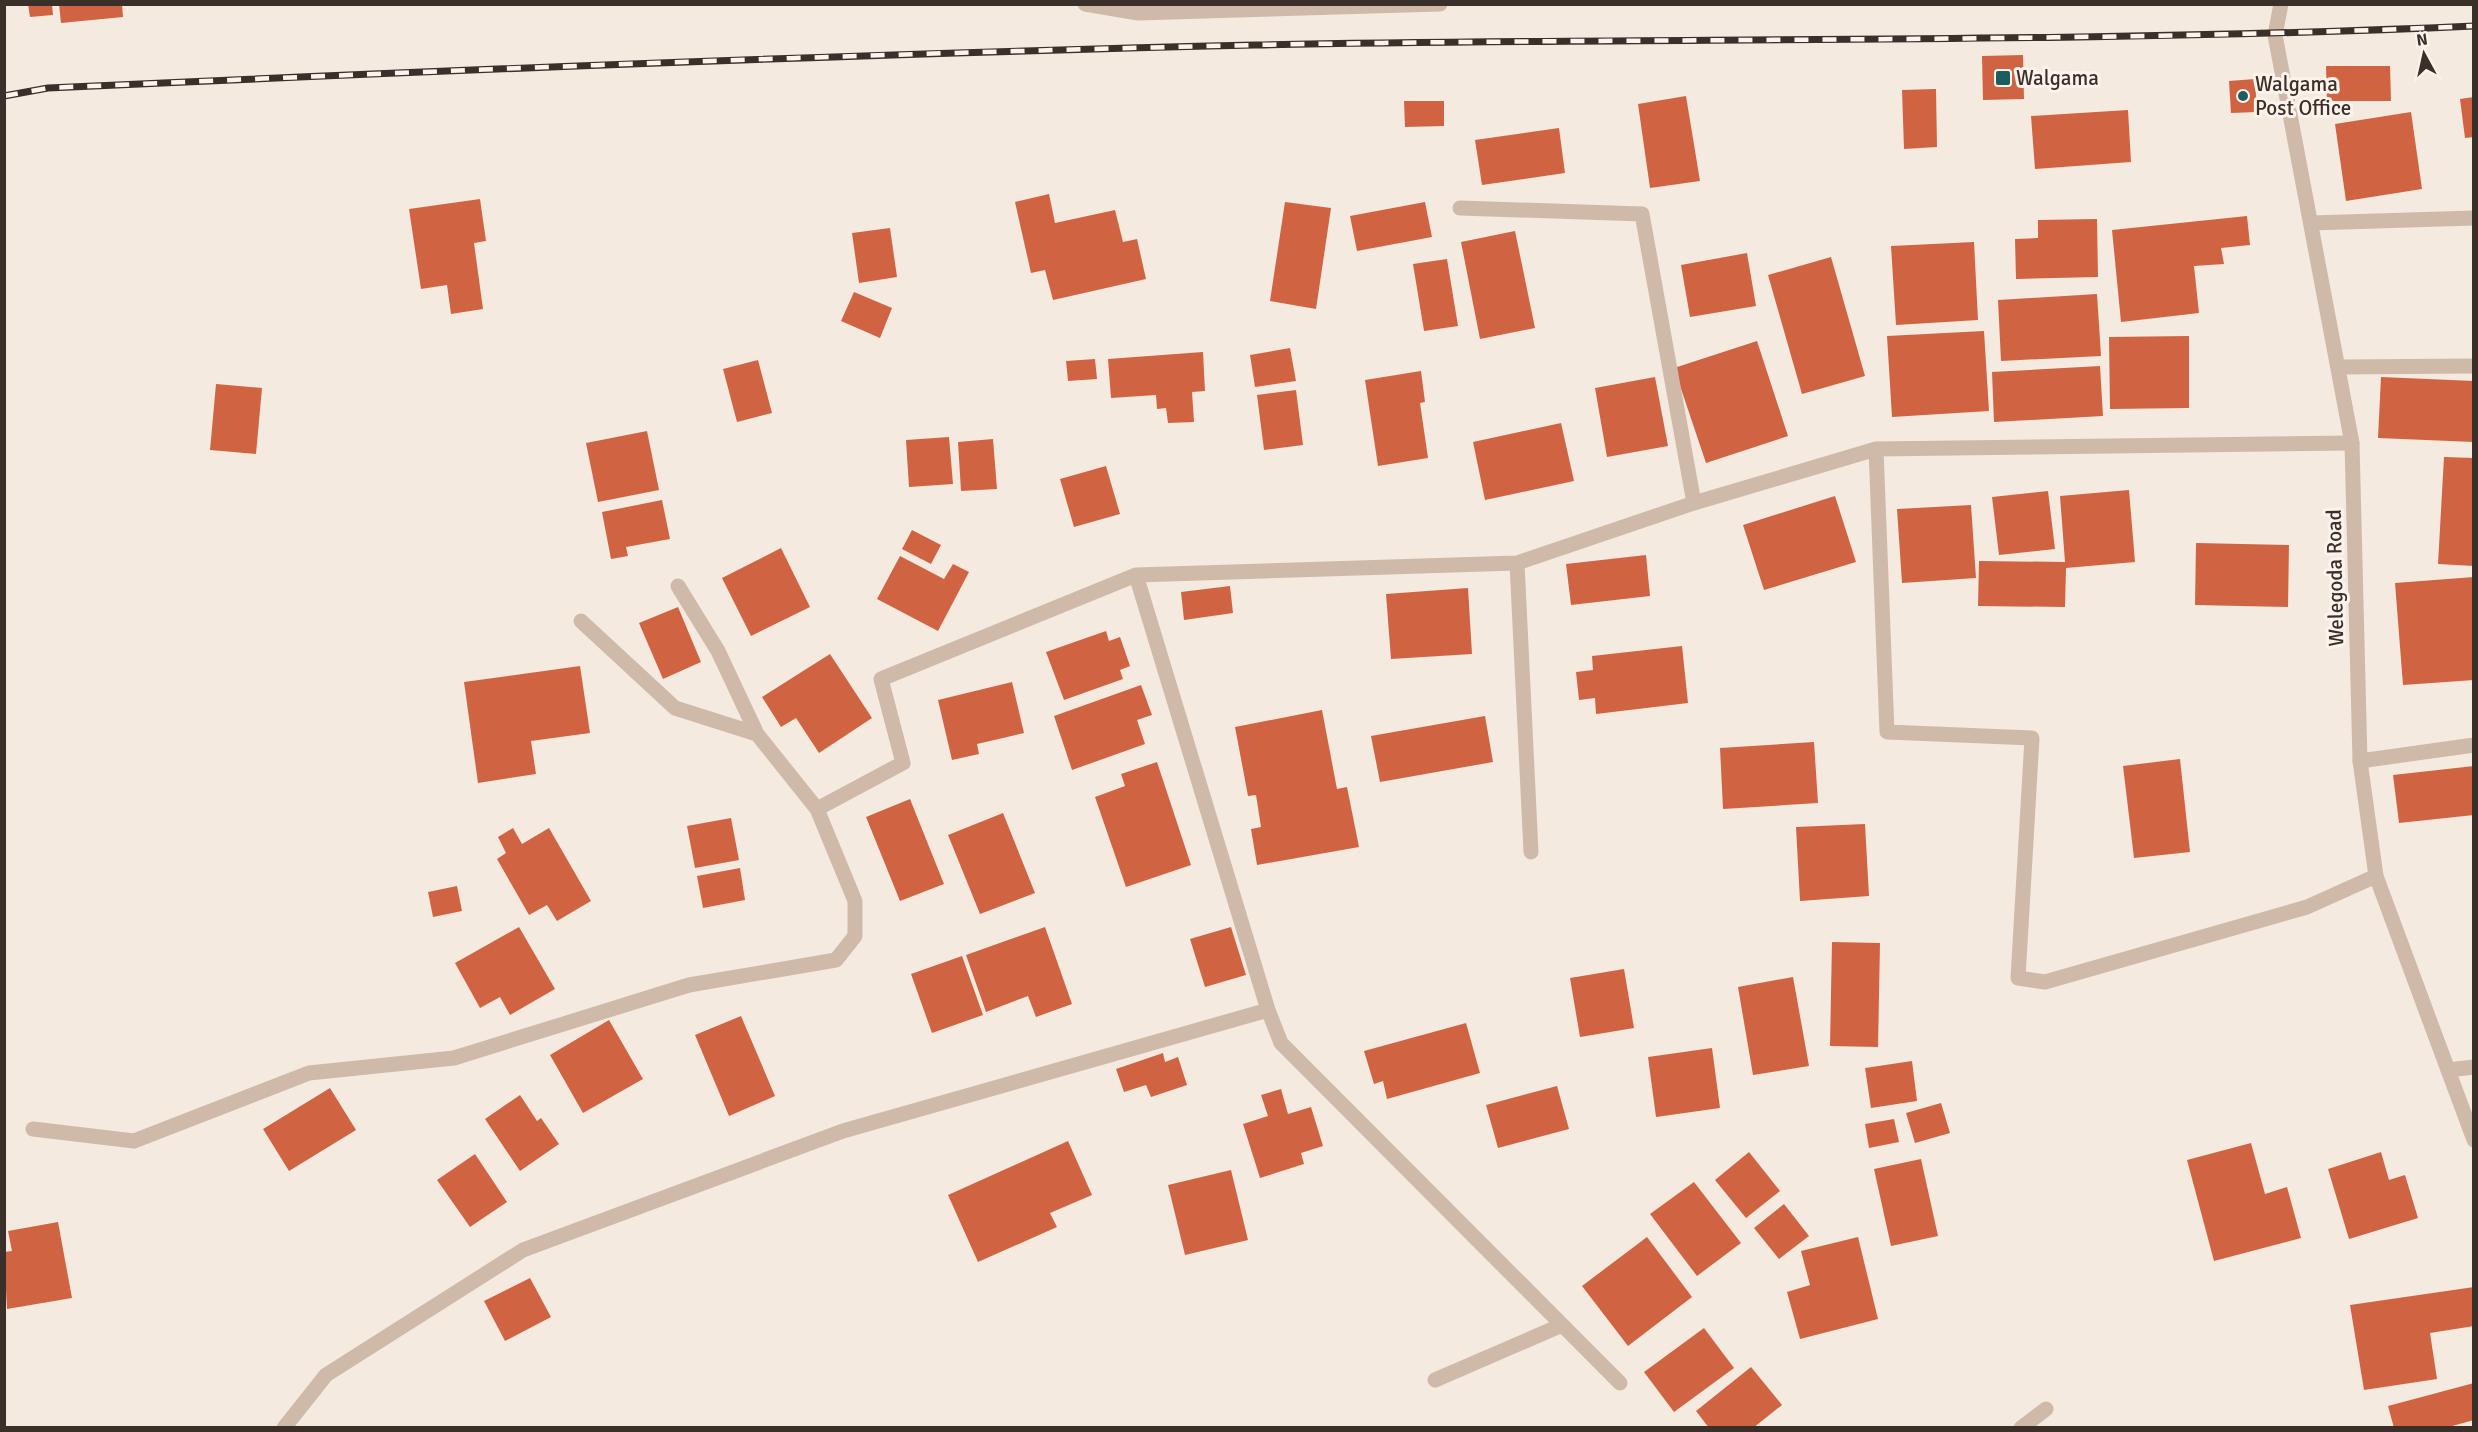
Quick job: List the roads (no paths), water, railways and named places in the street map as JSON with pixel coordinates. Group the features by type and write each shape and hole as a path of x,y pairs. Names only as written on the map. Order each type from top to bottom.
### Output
{"street":[{"path":"1085,4 1138,9 1440,4"},
{"name":"Welegoda Road","path":"2281,4 2275,35 2352,443 2360,761 2376,876 2474,1140"},
{"path":"1460,208 1642,214 1694,503"},
{"path":"2312,223 2474,218"},
{"path":"2338,367 2474,366"},
{"path":"817,809 903,762 881,679 1136,575 1517,563 1694,503 1876,449 2352,443"},
{"path":"1876,449 1887,732 2032,738 2018,978 2045,982 2307,907 2376,876"},
{"path":"1517,563 1531,852"},
{"path":"1136,575 1268,1010 1281,1043 1620,1383"},
{"path":"33,1129 134,1141 309,1073 454,1058 689,985 836,960 855,936 855,901 817,809 757,734 718,651 678,586"},
{"path":"581,621 675,708 757,734"},
{"path":"2360,761 2474,745"},
{"path":"284,1428 326,1375 522,1250 843,1131 1268,1010"},
{"path":"2448,1070 2474,1067"},
{"path":"1435,1380 1562,1325"},
{"path":"2021,1428 2046,1409"}],"railway":[{"path":"4,96 48,88 199,81 953,53 1255,45 2017,38 2322,32 2474,26"}],"place":[{"name":"Walgama","path":"2003,78"},
{"name":"Walgama Post Office","path":"2243,96"}]}
